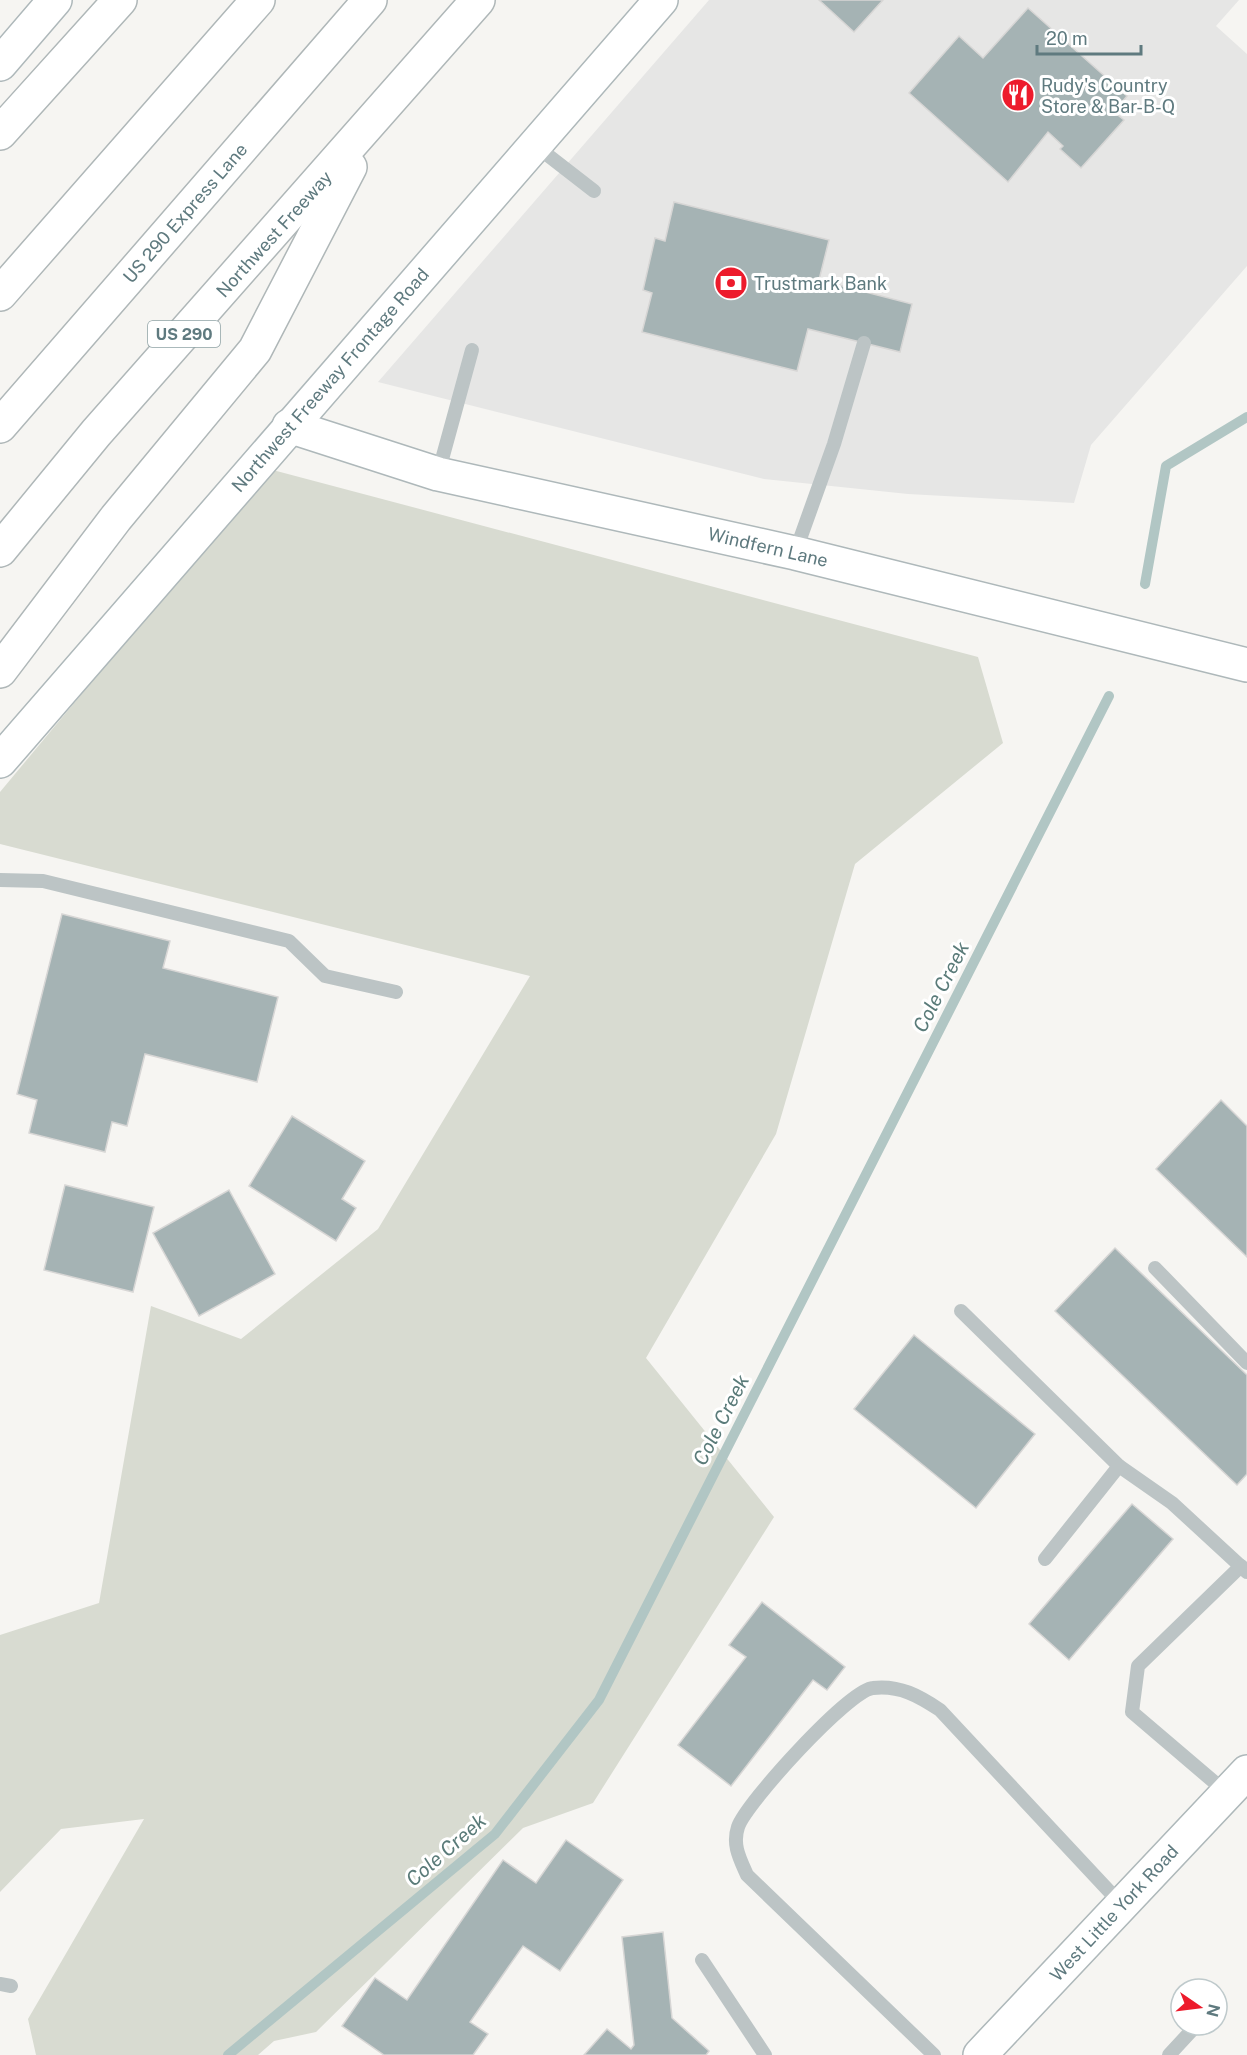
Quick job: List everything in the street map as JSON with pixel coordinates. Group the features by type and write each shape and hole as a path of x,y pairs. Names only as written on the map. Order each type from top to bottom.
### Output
{"main road":[{"path":"0,64 55,0"},
{"path":"0,133 120,0"},
{"path":"0,294 258,0"},
{"name":"US 290 Express Lane","path":"0,426 370,0"},
{"name":"Northwest Freeway","path":"0,550 96,434 478,0"},
{"name":"Northwest Freeway Frontage Road","path":"0,761 661,0"},
{"path":"0,671 116,518 255,350 373,122"},
{"name":"Windfern Lane","path":"290,426 438,474 795,553 1247,665"},
{"name":"West Little York Road","path":"980,2055 1237,1783"}],"lane":[{"path":"536,146 594,191"},
{"path":"795,553 834,444 864,342"},
{"path":"438,474 472,350"},
{"path":"0,880 43,881 289,941 325,976 396,992"},
{"path":"1155,1268 1247,1363"},
{"path":"961,1311 1119,1466 1172,1503 1244,1569 1138,1666 1132,1712 1237,1783"},
{"path":"1045,1559 1119,1466"},
{"path":"934,2055 747,1875 735,1847 738,1828 748,1806 845,1703 871,1688 912,1691 940,1710 1122,1905"},
{"path":"702,1960 765,2055"},
{"path":"1169,2055 1186,2037"}],"shaded area":[{"path":"709,0 1239,0 1216,26 1247,54 1247,266 1091,445 1074,503 908,494 764,479 378,382"},
{"path":"269,469 978,657 1003,743 855,864 776,1134 646,1358 774,1517 593,1803 523,1828 316,2032 274,2041 258,2055 36,2055 28,2019 144,1819 61,1829 0,1892 0,1635 99,1603 151,1306 241,1339 378,1229 530,976 0,844 0,792"}],"building":[{"path":"819,0 883,0 854,32"},
{"name":"Rudy's Country Store & Bar-B-Q","path":"1028,8 1127,96 1114,112 1124,120 1081,168 1060,149 1063,146 1048,132 1008,182 909,93 959,36 983,58"},
{"path":"674,202 829,240 819,280 912,304 900,352 808,329 797,371 642,332 652,293 643,290 655,238 665,241"},
{"path":"62,914 170,941 163,968 278,997 257,1082 145,1054 127,1126 112,1122 105,1152 29,1133 37,1100 17,1094"},
{"path":"1221,1100 1247,1126 1247,1257 1156,1169"},
{"path":"292,1116 365,1161 342,1199 356,1208 336,1241 249,1186"},
{"path":"65,1185 154,1207 133,1292 44,1270"},
{"path":"229,1190 275,1274 199,1316 153,1233"},
{"path":"1115,1248 1247,1375 1247,1474 1237,1485 1055,1311"},
{"path":"914,1335 1035,1434 976,1508 854,1409"},
{"path":"1132,1504 1173,1539 1069,1660 1029,1624"},
{"path":"762,1602 845,1667 827,1690 813,1680 731,1786 678,1745 746,1657 729,1645"},
{"path":"566,1840 623,1880 560,1971 523,1946 470,2022 488,2034 473,2055 384,2055 342,2026 375,1978 407,2000 503,1860 536,1883"},
{"path":"663,1932 672,2018 709,2051 706,2055 584,2055 607,2029 631,2049 634,2045 622,1937"}],"waterway":[{"name":"Cole Creek","path":"1145,584 1166,466 1247,417"},
{"name":"Cole Creek","path":"228,2055 495,1834 599,1700 1109,696"}],"place":[{"name":"Rudy's Country Store & Bar-B-Q","path":"1018,95"},
{"name":"Trustmark Bank","path":"731,283"}]}
